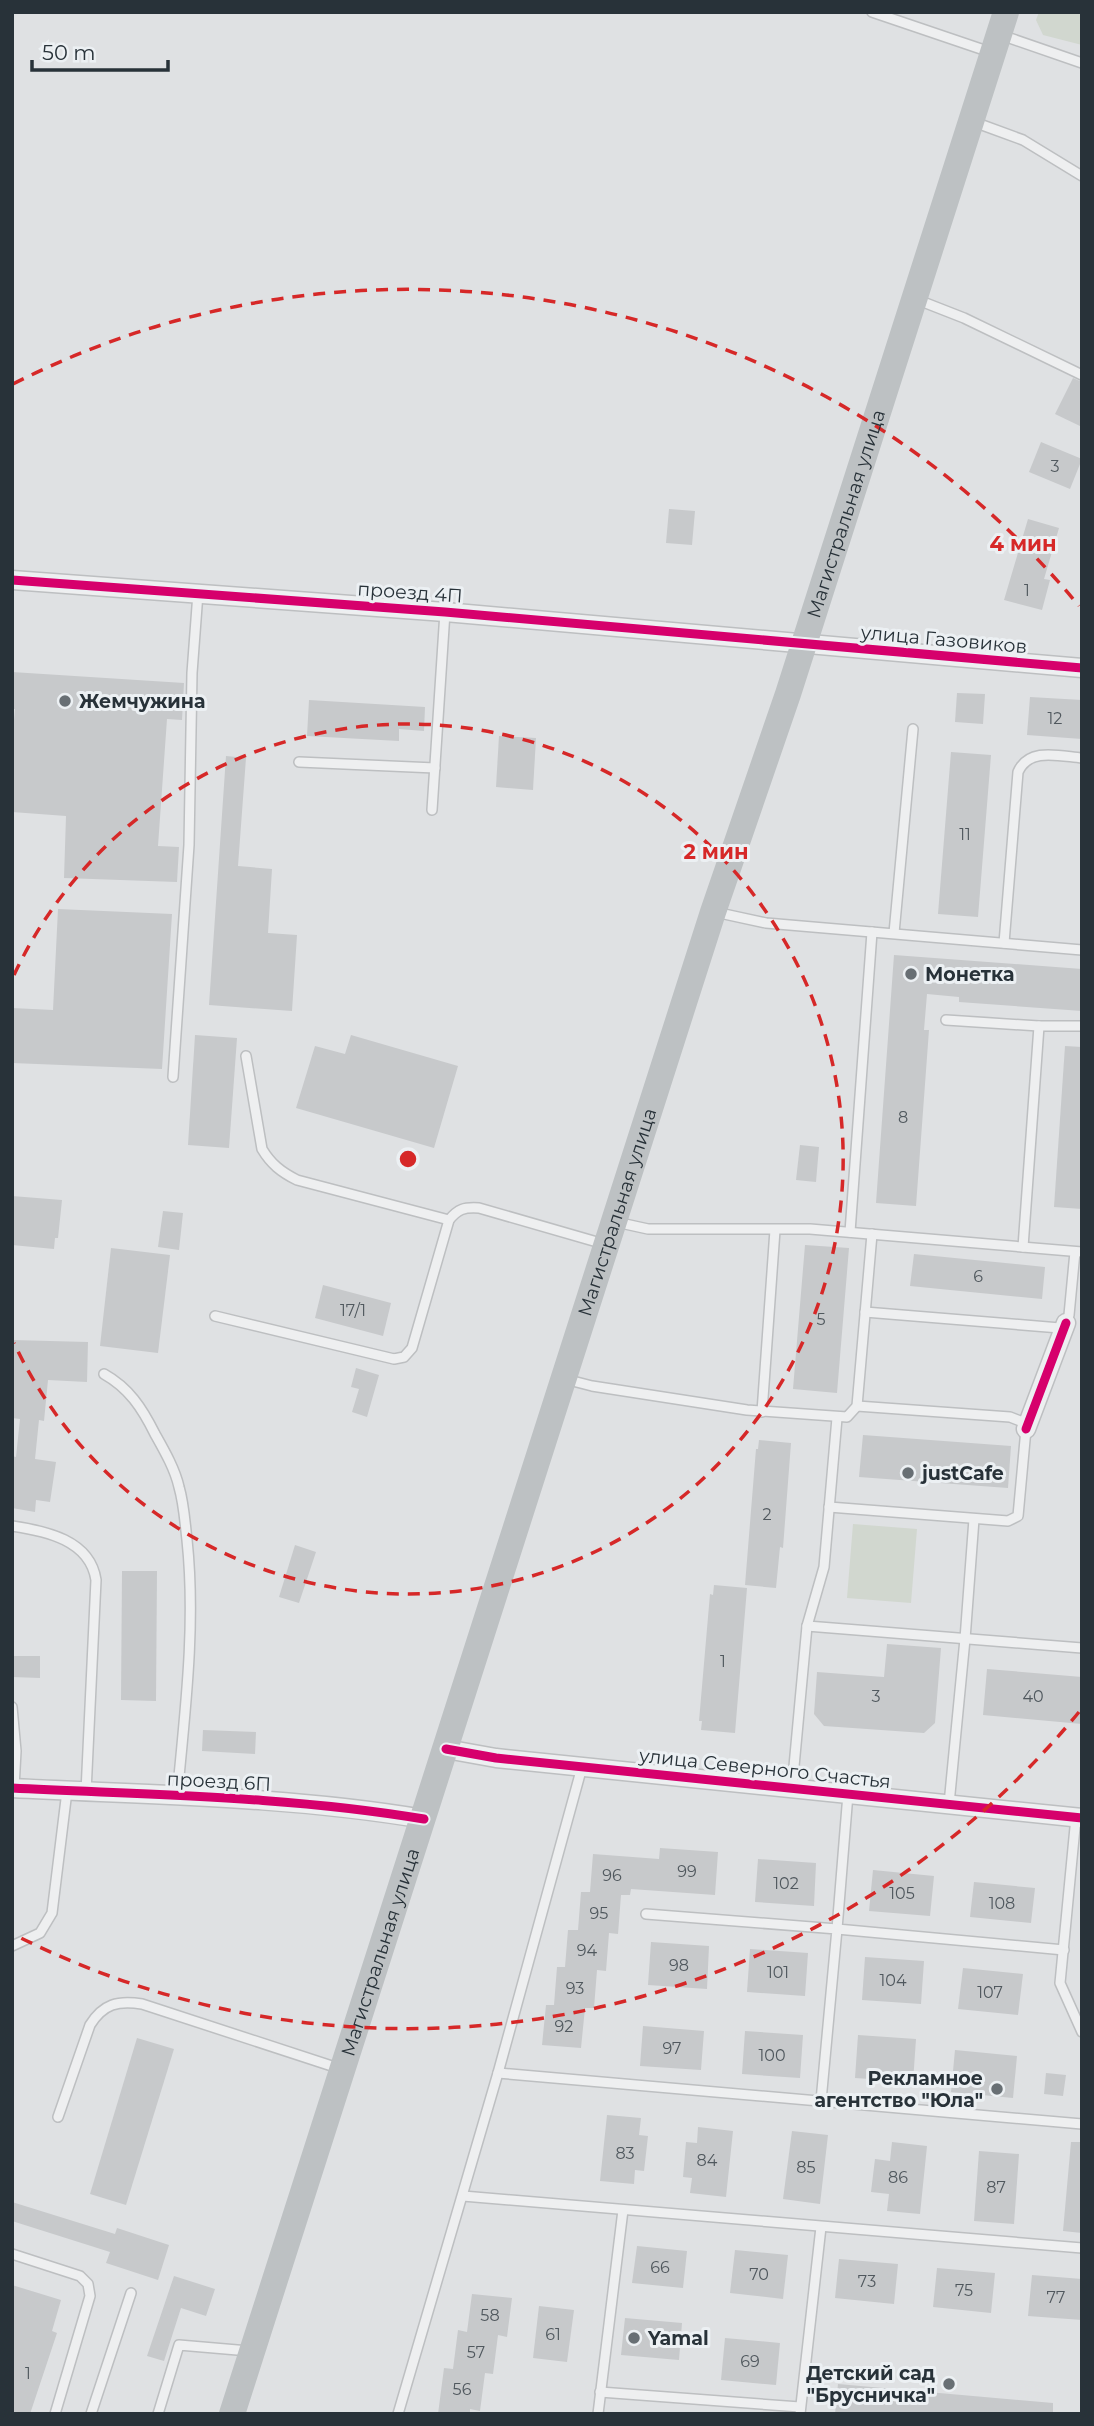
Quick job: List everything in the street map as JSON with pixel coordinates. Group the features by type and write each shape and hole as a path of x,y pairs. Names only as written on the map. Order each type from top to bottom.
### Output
{"main road":[{"name":"Магистральная улица","path":"232,2414 713,912 804,645 999,33"}],"street":[{"name":"проезд 4П","path":"12,580 445,612 804,645"},
{"name":"улица Газовиков","path":"804,645 1082,668"},
{"path":"1026,1429 1066,1323"},
{"name":"улица Северного Счастья","path":"446,1749 496,1758 1079,1818"},
{"name":"проезд 6П","path":"13,1788 332,1805 424,1819"}],"lane":[{"path":"872,12 999,33 1082,63"},
{"path":"971,121 1023,140 1082,176"},
{"path":"915,298 964,318 1082,375"},
{"path":"173,1077 189,845 192,673 198,593"},
{"path":"432,810 445,612"},
{"path":"894,933 913,729"},
{"path":"1003,943 1018,772 1022,763 1037,755 1082,758"},
{"path":"299,762 435,768"},
{"path":"713,912 766,923 1082,950"},
{"path":"850,1232 872,932"},
{"path":"946,1020 1039,1027 1082,1026"},
{"path":"1023,1247 1039,1027"},
{"path":"246,1056 262,1149 269,1161 297,1180 449,1220"},
{"path":"215,1316 394,1359 404,1357 412,1348 449,1220 457,1210 467,1207 610,1233 648,1229 810,1229 1078,1252 1069,1315 1060,1328 865,1312"},
{"path":"762,1412 775,1230"},
{"path":"564,1379 614,1390 762,1412 847,1417 857,1406 872,1234"},
{"path":"104,1374 127,1390 141,1407 179,1485 183,1504 191,1609 177,1797"},
{"path":"828,1507 1008,1521 1018,1516 1026,1429 1023,1422 1010,1417 857,1406"},
{"path":"792,1788 807,1626 824,1567 837,1418"},
{"path":"949,1804 974,1519"},
{"path":"12,1525 55,1534 71,1543 94,1568 96,1580 86,1792"},
{"path":"807,1626 1082,1648"},
{"path":"12,1707 16,1751 13,1788"},
{"path":"398,2414 498,2073 582,1767"},
{"path":"12,1946 40,1933 52,1913 67,1791"},
{"path":"821,2101 848,1794"},
{"path":"1079,1818 1060,1983 1082,2032"},
{"path":"646,1914 1064,1950"},
{"path":"58,2117 90,2025 96,2015 115,2003 142,2004 343,2069"},
{"path":"498,2073 1082,2123"},
{"path":"463,2196 1082,2248"},
{"path":"598,2414 623,2210"},
{"path":"600,2392 800,2410 821,2227"},
{"path":"12,2254 80,2276 88,2284 90,2296 55,2414"},
{"path":"91,2414 131,2293"},
{"path":"158,2414 179,2345 252,2351"}],"shaded area":[{"path":"1039,12 1082,12 1082,45 1043,35 1036,20"},
{"path":"853,1524 917,1529 911,1603 847,1598"}],"building":[{"path":"1073,378 1082,382 1082,427 1055,414"},
{"path":"1041,442 1082,459 1070,489 1029,472"},
{"path":"669,509 695,511 692,545 666,543"},
{"path":"1028,519 1059,528 1044,579 1050,580 1042,610 1004,600"},
{"path":"12,672 184,683 182,720 167,719 158,846 179,847 177,882 64,878 66,816 12,812 15,709 12,709"},
{"path":"957,693 985,694 983,724 955,722"},
{"path":"1030,697 1082,700 1082,739 1027,735"},
{"path":"309,700 425,707 424,731 399,729 399,741 307,736"},
{"path":"499,736 536,738 533,790 496,787"},
{"path":"951,752 991,755 978,917 938,914"},
{"path":"226,756 246,758 238,866 272,869 268,933 297,935 292,1011 209,1005"},
{"path":"58,909 172,914 162,1069 12,1063 12,1008 53,1010"},
{"path":"894,955 1082,969 1082,1011 959,1002 959,997 927,994 924,1030 929,1030 916,1206 876,1203"},
{"path":"195,1035 237,1038 229,1148 188,1145"},
{"path":"351,1035 458,1066 434,1148 296,1108 315,1046 345,1054"},
{"path":"1065,1046 1082,1047 1082,1209 1054,1207"},
{"path":"800,1145 819,1147 816,1182 796,1180"},
{"path":"12,1196 62,1200 58,1238 55,1238 54,1249 12,1245"},
{"path":"163,1211 183,1213 179,1250 158,1247"},
{"path":"805,1245 849,1248 837,1393 793,1389"},
{"path":"111,1248 170,1255 158,1353 100,1346"},
{"path":"914,1254 1045,1267 1042,1299 910,1286"},
{"path":"323,1285 391,1303 383,1336 315,1318"},
{"path":"12,1340 88,1342 87,1382 48,1380 44,1421 39,1420 35,1459 56,1462 50,1502 36,1500 35,1512 12,1508 12,1456 16,1457 20,1419 12,1418"},
{"path":"356,1368 379,1375 367,1417 352,1412 359,1389 351,1387"},
{"path":"863,1435 1011,1446 1008,1488 859,1477"},
{"path":"759,1440 791,1443 783,1548 780,1547 776,1588 745,1585 756,1449"},
{"path":"295,1545 316,1552 299,1603 279,1597"},
{"path":"122,1571 157,1571 156,1701 121,1700"},
{"path":"714,1585 747,1588 735,1733 701,1730 702,1721 699,1721 710,1594 713,1595"},
{"path":"887,1644 941,1648 935,1723 924,1733 824,1726 814,1714 817,1672 884,1677"},
{"path":"13,1656 40,1656 40,1678 12,1677"},
{"path":"987,1669 1082,1677 1082,1724 983,1715"},
{"path":"203,1730 256,1732 255,1754 202,1751"},
{"path":"660,1848 718,1852 715,1895 631,1889 630,1895 621,1895 618,1934 609,1933 606,1971 597,1970 594,2008 585,2008 581,2048 542,2045 546,2005 554,2005 557,1967 565,1967 568,1930 578,1930 581,1892 590,1892 593,1854 659,1859"},
{"path":"758,1859 816,1863 814,1906 755,1902"},
{"path":"873,1870 934,1876 930,1916 869,1911"},
{"path":"974,1882 1035,1888 1031,1923 970,1917"},
{"path":"651,1942 709,1946 707,1989 648,1985"},
{"path":"750,1949 808,1953 805,1996 747,1992"},
{"path":"865,1957 924,1961 921,2004 862,2000"},
{"path":"963,1968 1023,1974 1018,2015 958,2009"},
{"path":"643,2026 704,2031 701,2070 640,2066"},
{"path":"745,2031 803,2035 800,2078 742,2074"},
{"path":"858,2035 916,2039 913,2082 855,2078"},
{"path":"137,2038 174,2049 126,2205 90,2194"},
{"path":"955,2050 1017,2056 1013,2098 951,2092"},
{"path":"1046,2073 1066,2075 1063,2096 1044,2094"},
{"path":"607,2115 641,2118 639,2135 648,2136 644,2171 635,2170 634,2184 600,2181"},
{"path":"698,2127 733,2131 726,2197 690,2193 692,2178 683,2177 686,2142 697,2143"},
{"path":"792,2131 828,2135 820,2204 783,2199"},
{"path":"892,2142 927,2146 920,2214 887,2211 889,2194 871,2192 875,2159 890,2161"},
{"path":"1071,2142 1082,2142 1082,2233 1063,2231"},
{"path":"979,2151 1019,2154 1014,2224 974,2221"},
{"path":"12,2202 115,2234 117,2228 169,2245 158,2280 106,2263 110,2252 12,2221"},
{"path":"637,2246 687,2251 683,2288 632,2283"},
{"path":"735,2250 788,2255 783,2299 730,2293"},
{"path":"839,2259 898,2264 894,2304 835,2298"},
{"path":"937,2268 995,2273 991,2313 933,2307"},
{"path":"1032,2275 1082,2279 1082,2320 1028,2316"},
{"path":"174,2276 215,2289 206,2316 181,2308 164,2361 147,2356"},
{"path":"12,2285 61,2300 52,2331 57,2333 30,2414 12,2414"},
{"path":"472,2294 512,2298 507,2337 498,2335 493,2374 485,2373 480,2411 470,2409 470,2414 438,2414 444,2368 453,2369 458,2330 467,2332"},
{"path":"539,2306 574,2310 567,2362 533,2358"},
{"path":"625,2318 682,2323 679,2360 621,2355"},
{"path":"725,2338 780,2343 776,2385 721,2380"},
{"path":"838,2384 1053,2403 1053,2414 835,2414"}],"cycle path":[{"path":"12,580 445,612 1082,668"},
{"path":"1026,1429 1066,1323"},
{"path":"446,1749 496,1758 1082,1818"},
{"path":"12,1788 270,1801 424,1819"}],"place":[{"name":"Жемчужина","path":"65,701"},
{"name":"Монетка","path":"911,974"},
{"name":"justCafe","path":"908,1473"},
{"name":"Рекламное агентство \"Юла\"","path":"997,2089"},
{"name":"Yamal","path":"634,2338"},
{"name":"Детский сад \"Брусничка\"","path":"949,2384"}]}
